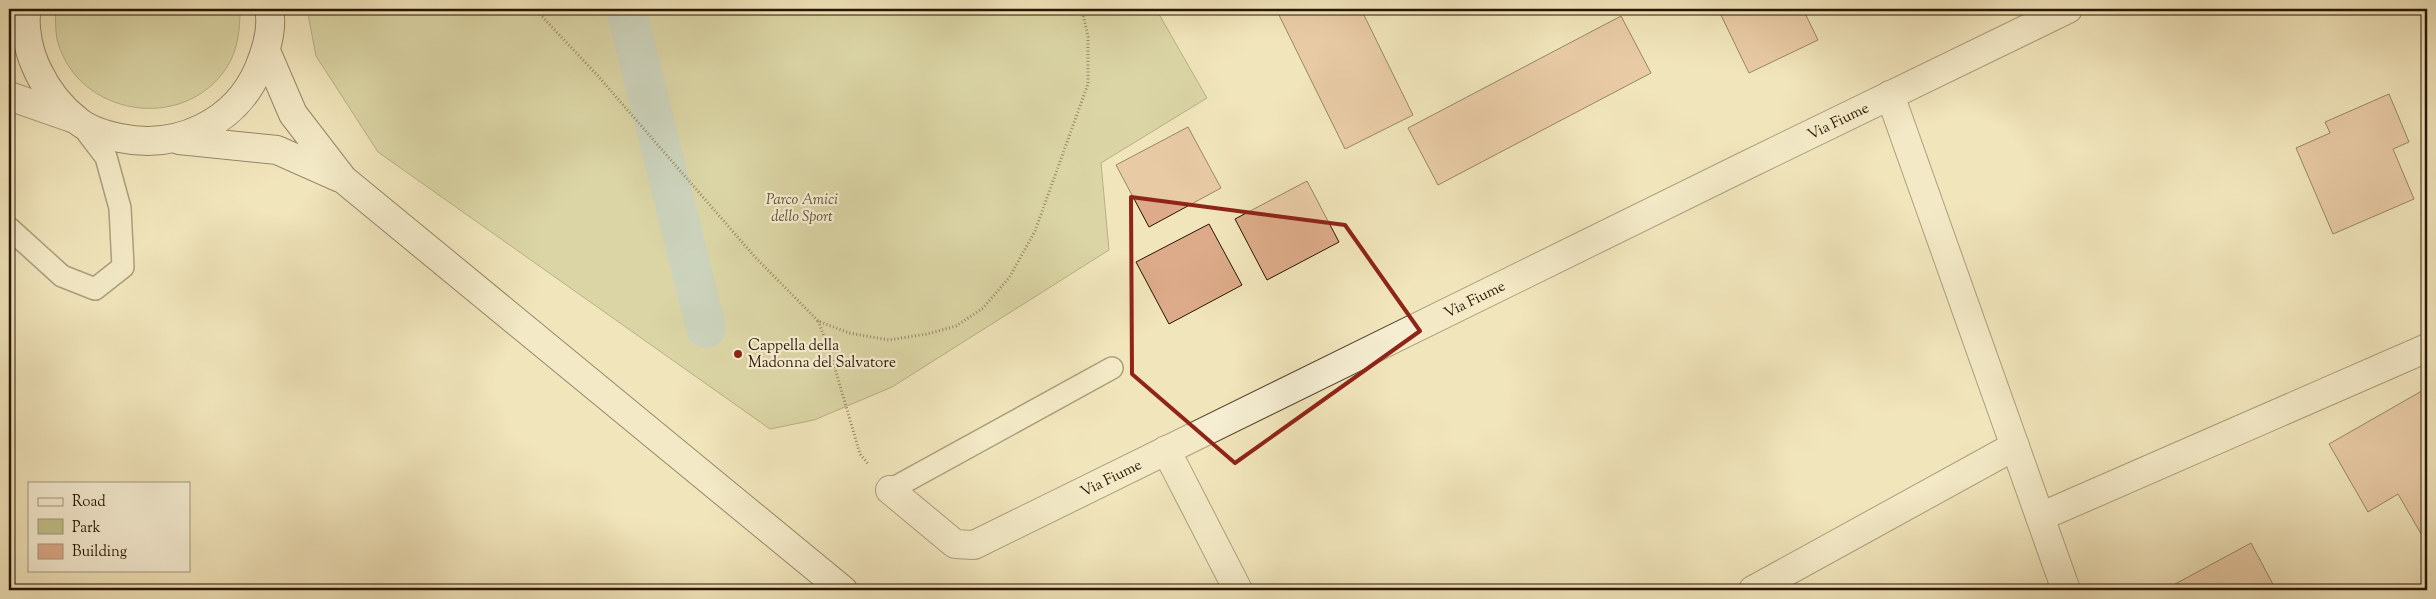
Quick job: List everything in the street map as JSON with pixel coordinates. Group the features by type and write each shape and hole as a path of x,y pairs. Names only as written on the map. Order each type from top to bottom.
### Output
{"street":[{"path":"172,140 205,128 232,108 253,82 266,51 269,9"},
{"name":"Via Fiume","path":"890,490 955,544 974,545 2068,9"},
{"path":"20,17 30,54 48,90 77,120"},
{"path":"266,51 293,114 343,179 843,590"},
{"path":"1890,95 2066,590"},
{"path":"9,96 77,120 106,135 139,142 172,140 277,150 343,179"},
{"path":"2040,517 2427,348"},
{"path":"1753,590 2015,446"},
{"path":"1166,450 1238,590"}],"lane":[{"path":"9,228 62,276 94,289 123,267 120,208 106,157 77,120"},
{"path":"890,490 1112,368"}],"path":[{"path":"535,9 604,83 755,258 818,320 849,333 889,340 927,334 956,326 983,308 1009,278 1036,231 1088,84 1088,37 1082,9"},
{"path":"818,320 829,348 860,454 890,490"}],"highlighted area":[{"path":"1131,197 1345,225 1420,331 1235,463 1132,374"}],"green space":[{"path":"55,9 240,9 239,32 231,60 208,88 185,102 159,108 133,107 108,99 86,85 68,65 57,39"},
{"name":"Parco Amici dello Sport","path":"307,9 1156,9 1207,98 1101,163 1109,250 892,387 814,420 770,429 378,152 316,56"}],"building":[{"path":"1276,9 1361,9 1413,115 1345,149"},
{"path":"1718,9 1803,9 1818,40 1749,73"},
{"path":"1621,16 1651,73 1438,185 1408,128"},
{"path":"2389,94 2409,142 2393,149 2414,199 2333,234 2296,148 2330,133 2325,122"},
{"path":"1188,127 1221,188 1149,227 1116,165"},
{"path":"1307,181 1339,242 1267,280 1235,219"},
{"path":"1209,224 1242,285 1169,324 1136,262"},
{"path":"2427,388 2427,544 2398,494 2368,512 2329,444"},
{"path":"2251,543 2276,590 2164,590"}],"waterway":[{"path":"626,9 706,328"}],"place":[{"name":"Cappella della Madonna del Salvatore","path":"738,354"}]}
